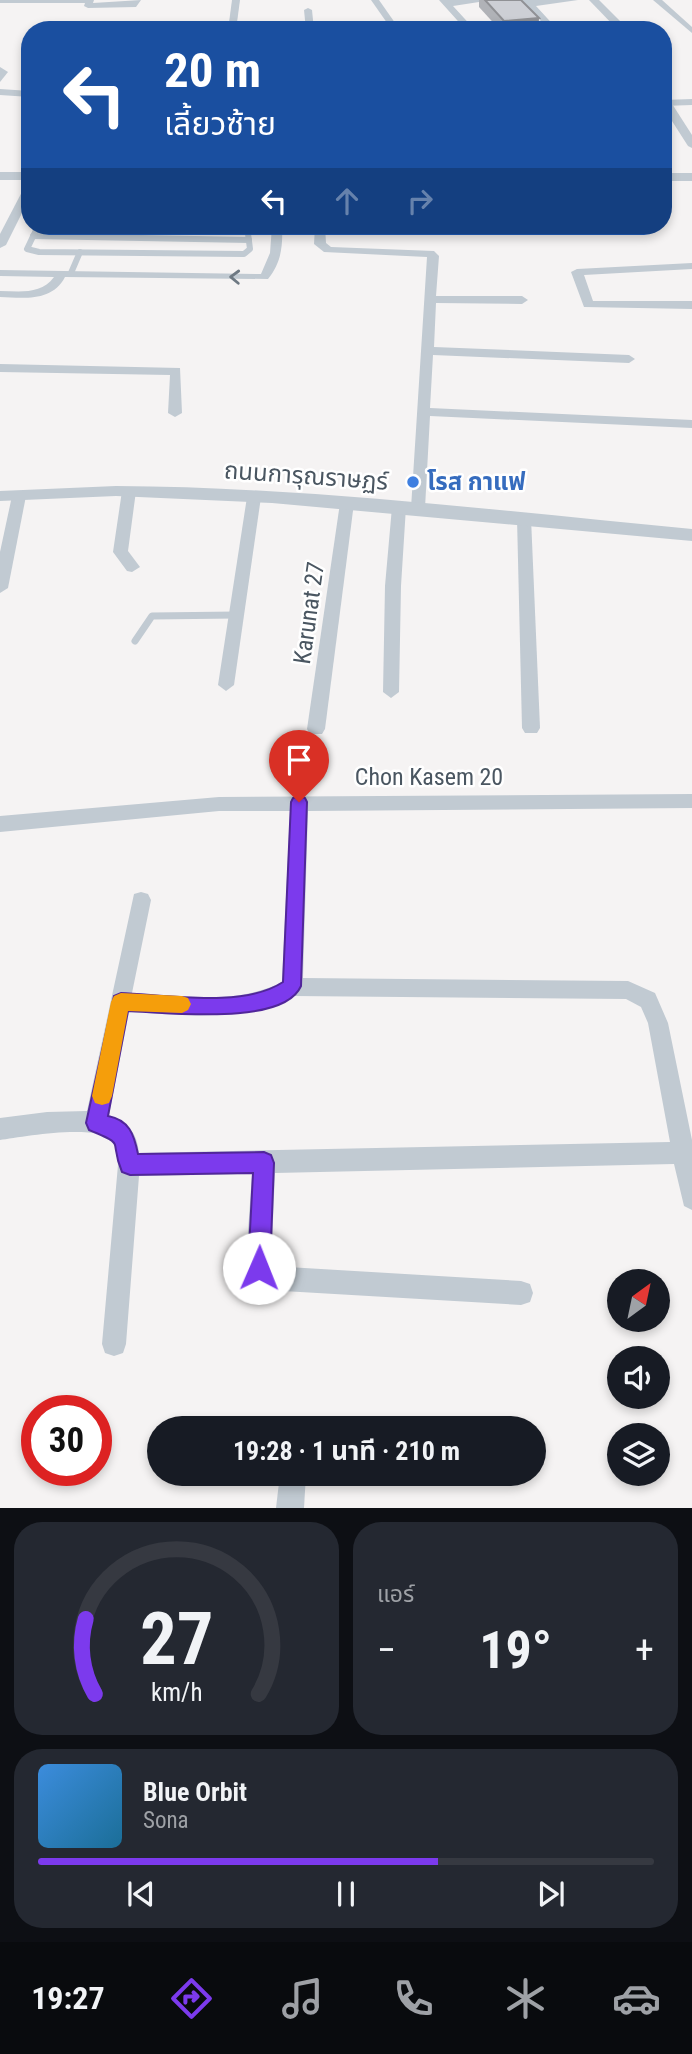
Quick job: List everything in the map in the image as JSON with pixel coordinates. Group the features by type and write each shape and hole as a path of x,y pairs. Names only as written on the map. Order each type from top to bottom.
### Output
{"street":[{"path":"233,21 236,0"},
{"path":"375,0 390,21"},
{"path":"445,2 488,0"},
{"path":"528,2 574,0"},
{"path":"594,0 615,21"},
{"path":"657,0 692,31"},
{"path":"0,1 90,1 88,6 136,3"},
{"path":"445,2 463,21"},
{"path":"528,2 546,21"},
{"path":"308,10 309,21"},
{"path":"0,70 4,72 0,79"},
{"path":"0,92 21,93"},
{"path":"672,102 692,102"},
{"path":"672,114 692,144"},
{"path":"1,177 21,176"},
{"path":"672,177 692,177"},
{"path":"0,245 21,204"},
{"path":"0,273 264,277 271,269 278,248 277,235"},
{"path":"320,235 320,244 328,250 430,253 433,256 418,508"},
{"path":"692,265 577,272 588,304 692,305"},
{"path":"0,293 38,293 51,290 66,273"},
{"path":"432,299 522,300"},
{"path":"429,351 629,359"},
{"path":"0,368 176,371 175,413"},
{"path":"425,412 692,424"},
{"path":"130,491 120,552 132,567"},
{"name":"ถนนการุณราษฏร์","path":"0,496 130,491 254,497 399,506 692,535"},
{"path":"0,588 19,496"},
{"path":"226,685 254,497"},
{"name":"Karunat 27","path":"316,729 347,503"},
{"path":"391,692 394,563 399,506"},
{"path":"524,518 531,728"},
{"name":"Chon Kasem 20","path":"0,824 219,804 692,801"},
{"path":"292,986 299,802"},
{"path":"96,1123 141,900"},
{"path":"121,1002 229,1006 274,998 292,986 628,990 648,999 659,1023 692,1198"},
{"path":"0,1129 80,1121 114,1127 125,1138 130,1165 114,1344"},
{"path":"130,1165 683,1153"},
{"path":"264,1163 258,1260 261,1273 267,1278 278,1281 522,1293"},
{"path":"290,1508 292,1486"}],"lane":[{"path":"248,235 249,240 250,249 244,254 27,249 33,236 249,240"},
{"path":"66,273 80,252"},
{"path":"135,641 152,616 236,615"}],"building":[{"path":"485,0 521,0 539,18 504,21"}],"slow traffic":[{"path":"102,1096 121,1002 182,1004"}],"place":[{"name":"โรส กาแฟ","path":"413,482"}],"route":[{"path":"259,1268 264,1163 130,1165 125,1138 114,1127 96,1123 121,1002 229,1006 274,998 292,986 299,802"}]}
